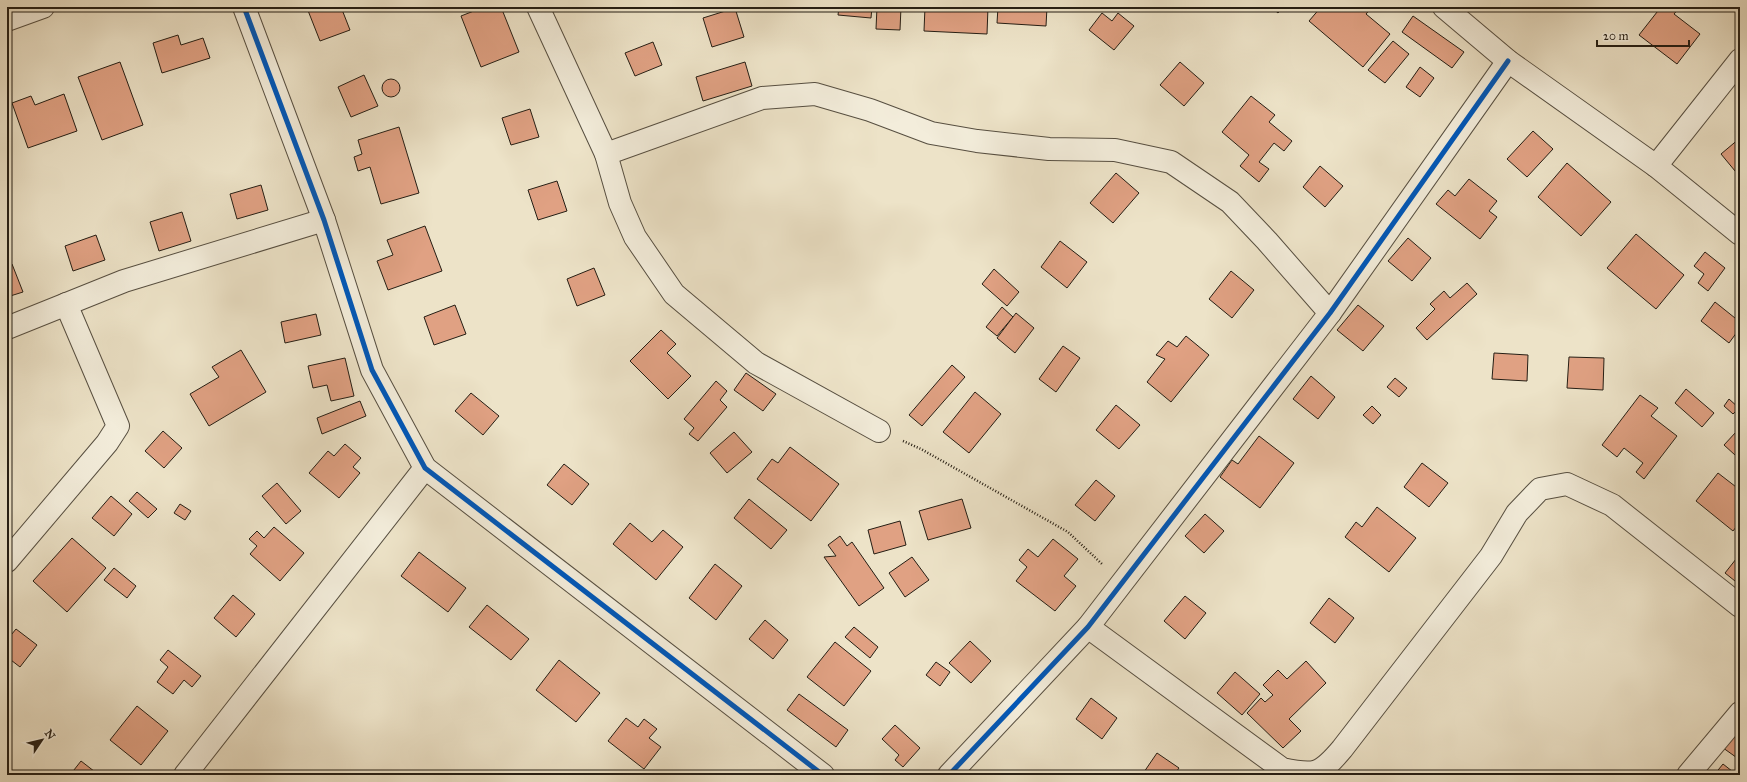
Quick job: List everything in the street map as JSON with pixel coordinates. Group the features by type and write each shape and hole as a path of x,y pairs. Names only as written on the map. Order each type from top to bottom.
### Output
{"street":[{"path":"7,20 43,7"},
{"path":"244,7 324,220 372,370 425,468 823,775"},
{"path":"538,7 606,154 620,203 635,237 674,294 756,363 879,431"},
{"path":"1444,7 1508,61 1656,166 1740,234"},
{"path":"1656,166 1740,60"},
{"path":"949,775 1088,627 1122,584 1330,313 1508,61"},
{"path":"606,154 762,98 815,94 870,110 931,133 977,141 1049,149 1115,150 1171,162 1230,202 1267,241 1330,313"},
{"path":"7,328 124,282 324,220"},
{"path":"7,561 107,443 118,426 66,304"},
{"path":"185,775 425,468"},
{"path":"1088,627 1282,769 1306,774 1328,771 1491,556 1517,513 1540,489 1566,484 1612,505 1740,606"},
{"path":"1688,775 1740,713"}],"path":[{"path":"879,431 922,449 1068,532 1122,584"}],"building":[{"path":"341,7 350,30 320,41 307,8"},
{"path":"484,7 501,7 519,52 481,67 461,16"},
{"path":"839,7 872,7 871,18 838,15"},
{"path":"877,7 901,7 900,30 876,29"},
{"path":"925,7 988,7 987,34 924,31"},
{"path":"998,7 1047,7 1046,26 997,23"},
{"path":"1271,7 1283,7 1278,13"},
{"path":"1286,7 1294,7 1290,11"},
{"path":"1321,7 1372,7 1366,14 1390,34 1363,67 1309,21"},
{"path":"1661,7 1678,7 1679,8 1674,14 1700,34 1677,64 1639,35"},
{"path":"735,8 744,37 712,47 703,18"},
{"path":"1102,13 1112,21 1118,13 1134,26 1114,50 1089,30"},
{"path":"1413,16 1464,52 1452,68 1402,32"},
{"path":"178,35 181,45 203,38 210,58 162,73 153,43"},
{"path":"1393,41 1409,54 1385,83 1368,70"},
{"path":"653,42 662,65 635,76 625,53"},
{"path":"120,62 143,125 102,140 78,77"},
{"path":"745,62 752,86 703,101 696,77"},
{"path":"1180,62 1204,83 1184,106 1160,85"},
{"path":"1420,67 1434,78 1420,97 1406,87"},
{"path":"364,75 378,106 351,117 338,87"},
{"path":"391,79 397,82 400,88 397,94 391,97 385,94 382,88 385,82"},
{"path":"64,94 77,131 28,148 12,103 31,96 35,105"},
{"path":"1251,96 1275,115 1269,122 1292,141 1284,151 1274,143 1259,162 1269,169 1259,182 1240,166 1249,155 1222,132"},
{"path":"530,109 539,137 511,145 502,118"},
{"path":"399,127 419,193 381,204 370,167 358,171 354,157 362,154 358,140"},
{"path":"1533,131 1553,149 1527,177 1507,159"},
{"path":"1740,138 1740,177 1721,154"},
{"path":"1567,163 1611,202 1581,236 1538,197"},
{"path":"1320,166 1343,186 1325,207 1303,187"},
{"path":"1116,173 1139,193 1113,223 1090,203"},
{"path":"1469,179 1497,201 1489,211 1497,217 1480,239 1436,204 1448,190 1455,196"},
{"path":"557,181 567,211 538,220 528,190"},
{"path":"261,185 268,210 237,219 230,194"},
{"path":"182,212 191,241 159,251 150,222"},
{"path":"425,226 442,271 388,290 377,261 393,255 387,240"},
{"path":"1636,234 1684,275 1656,309 1607,268"},
{"path":"96,235 105,260 73,271 65,246"},
{"path":"1408,238 1431,258 1412,281 1388,261"},
{"path":"1060,241 1087,262 1067,288 1041,267"},
{"path":"1705,252 1725,268 1708,291 1698,283 1704,274 1694,266"},
{"path":"12,264 23,292 7,297 7,266"},
{"path":"594,268 605,295 577,306 567,279"},
{"path":"994,269 1019,292 1007,306 982,284"},
{"path":"1231,271 1254,290 1232,318 1209,299"},
{"path":"1467,283 1477,294 1427,340 1416,328 1435,309 1430,304 1444,291 1450,298"},
{"path":"1715,302 1740,322 1740,328 1729,343 1701,321"},
{"path":"455,305 466,334 434,345 424,317"},
{"path":"1358,305 1384,326 1363,351 1337,330"},
{"path":"1002,307 1013,317 997,336 986,327"},
{"path":"1016,313 1034,328 1015,353 997,338"},
{"path":"316,314 321,335 285,343 281,322"},
{"path":"661,330 676,344 667,353 691,376 668,399 630,361"},
{"path":"1186,336 1209,355 1171,402 1147,382 1165,359 1156,355 1168,341 1177,347"},
{"path":"1063,346 1080,358 1056,392 1039,379"},
{"path":"241,350 266,392 209,426 190,394 219,377 212,367"},
{"path":"1494,353 1528,355 1527,381 1492,379"},
{"path":"1569,357 1604,358 1603,390 1567,388"},
{"path":"345,358 354,396 331,401 327,385 313,388 308,366"},
{"path":"952,365 965,377 922,426 909,415"},
{"path":"746,373 776,394 763,411 734,390"},
{"path":"1311,376 1335,397 1318,419 1293,399"},
{"path":"1395,378 1407,388 1399,397 1387,387"},
{"path":"716,381 727,391 720,400 727,407 698,441 689,434 694,428 684,419"},
{"path":"1686,389 1714,413 1702,427 1675,403"},
{"path":"975,392 1001,414 969,453 943,432"},
{"path":"471,393 499,416 483,435 455,411"},
{"path":"1640,395 1658,408 1651,416 1677,436 1644,479 1636,472 1643,463 1624,448 1617,457 1602,445"},
{"path":"1729,399 1739,408 1733,414 1724,406"},
{"path":"360,401 366,416 322,434 317,418"},
{"path":"1116,405 1140,425 1119,449 1096,430"},
{"path":"1372,406 1381,415 1373,424 1363,415"},
{"path":"163,431 182,448 164,468 145,451"},
{"path":"734,432 752,452 727,473 710,453"},
{"path":"1736,432 1740,436 1740,450 1735,455 1724,445"},
{"path":"1259,436 1294,463 1260,508 1220,477 1232,460 1238,464"},
{"path":"345,444 361,458 353,467 360,473 339,498 309,473 328,451 334,456"},
{"path":"790,447 839,484 811,521 757,479 772,459 778,463"},
{"path":"1422,463 1448,483 1429,507 1404,487"},
{"path":"564,464 589,484 572,505 547,485"},
{"path":"1718,473 1740,490 1740,522 1733,531 1696,501"},
{"path":"1096,480 1115,496 1095,521 1075,505"},
{"path":"277,483 301,511 286,524 262,496"},
{"path":"137,492 157,509 148,518 129,501"},
{"path":"111,496 132,514 114,536 92,518"},
{"path":"749,499 787,530 771,549 734,518"},
{"path":"962,499 971,528 928,540 919,511"},
{"path":"180,504 191,511 185,520 174,513"},
{"path":"1377,507 1416,538 1389,572 1345,537 1356,522 1362,527"},
{"path":"1205,514 1224,531 1204,553 1185,536"},
{"path":"900,521 906,545 874,554 868,530"},
{"path":"630,523 652,542 663,530 683,547 656,580 613,544"},
{"path":"274,527 304,553 280,581 250,554 257,546 249,539 257,531 264,538"},
{"path":"840,536 847,546 852,542 884,588 859,606 824,557 836,556 828,545"},
{"path":"72,538 106,568 67,612 33,581"},
{"path":"1053,539 1078,559 1064,576 1076,586 1055,611 1016,581 1027,567 1019,560 1028,549 1038,557"},
{"path":"419,552 466,588 448,612 401,576"},
{"path":"1740,554 1740,585 1725,573"},
{"path":"912,557 929,580 905,597 889,573"},
{"path":"715,564 742,586 716,620 689,598"},
{"path":"114,568 136,586 127,598 104,580"},
{"path":"233,595 255,614 236,637 214,618"},
{"path":"1185,596 1206,613 1185,639 1164,621"},
{"path":"1329,598 1354,618 1335,643 1310,623"},
{"path":"487,605 529,639 511,660 469,627"},
{"path":"765,620 788,640 773,659 749,639"},
{"path":"854,627 878,647 870,658 845,637"},
{"path":"16,629 37,645 20,667 7,657 7,640"},
{"path":"970,641 991,661 971,683 949,663"},
{"path":"835,642 871,671 844,706 807,677"},
{"path":"168,650 201,676 192,687 184,680 173,694 157,682 168,667 160,660"},
{"path":"559,660 600,693 576,722 536,690"},
{"path":"1306,661 1326,683 1289,719 1301,731 1283,748 1247,713 1261,698 1265,702 1273,695 1263,685 1278,670 1287,679"},
{"path":"936,662 950,672 940,686 926,675"},
{"path":"1235,672 1260,694 1242,715 1217,693"},
{"path":"799,694 848,730 836,747 787,710"},
{"path":"1091,698 1117,718 1102,739 1076,719"},
{"path":"137,706 168,731 141,765 110,740"},
{"path":"626,718 638,727 644,719 657,729 649,738 661,747 644,769 608,741"},
{"path":"895,725 920,748 903,767 895,760 899,755 882,739"},
{"path":"1729,731 1740,739 1740,760 1719,745"},
{"path":"1157,753 1179,768 1174,775 1148,775 1144,772"},
{"path":"81,761 99,775 70,775"},
{"path":"1723,764 1737,775 1714,775"}],"cycle path":[{"path":"244,7 324,220 372,370 425,468 823,775"},
{"path":"949,775 1088,627 1330,313 1508,61"}]}
